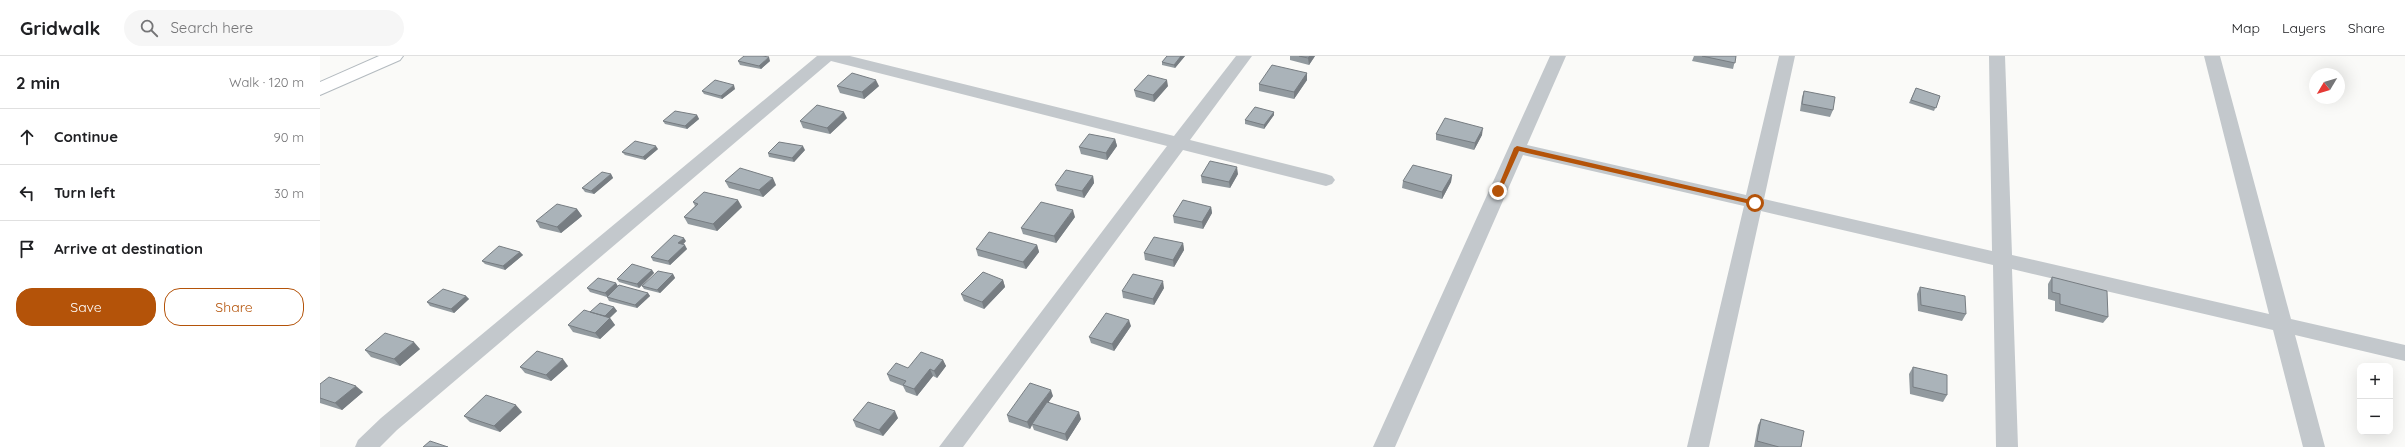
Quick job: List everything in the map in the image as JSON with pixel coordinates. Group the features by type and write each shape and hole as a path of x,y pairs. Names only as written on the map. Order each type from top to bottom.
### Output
{"street":[{"path":"320,89 394,56"},
{"path":"366,447 389,424 827,56"},
{"path":"830,56 1326,180"},
{"path":"950,447 1244,56"},
{"path":"1384,447 1558,56"},
{"path":"1698,447 1755,203 1787,56"},
{"path":"1997,56 2004,261 2007,447"},
{"path":"2212,56 2314,447"},
{"path":"1517,148 2405,353"}],"building":[{"path":"744,56 769,57 759,66 738,61"},
{"path":"1167,56 1181,56 1174,65 1162,62"},
{"path":"1299,56 1310,56 1308,58"},
{"path":"1702,56 1736,56 1735,63"},
{"path":"1272,65 1307,73 1294,92 1259,84"},
{"path":"852,73 876,80 862,92 837,86"},
{"path":"1148,75 1167,80 1153,95 1134,90"},
{"path":"715,80 734,85 721,96 702,91"},
{"path":"1916,88 1940,96 1936,108 1911,100"},
{"path":"1804,91 1835,97 1833,110 1802,104"},
{"path":"817,105 844,112 827,128 800,121"},
{"path":"1255,107 1274,112 1264,125 1245,120"},
{"path":"675,111 697,115 685,126 663,121"},
{"path":"1445,118 1483,128 1475,143 1436,134"},
{"path":"1089,134 1115,139 1106,153 1079,147"},
{"path":"635,141 656,146 643,157 622,152"},
{"path":"779,142 803,146 792,158 768,153"},
{"path":"1210,161 1237,167 1229,182 1201,176"},
{"path":"1413,165 1452,175 1442,192 1403,181"},
{"path":"740,168 773,178 759,190 725,181"},
{"path":"1066,170 1093,176 1082,191 1055,185"},
{"path":"602,172 611,174 591,191 582,188"},
{"path":"704,192 738,200 713,224 684,217 698,204 693,202"},
{"path":"1183,200 1211,207 1202,222 1173,216"},
{"path":"1041,202 1073,210 1054,236 1021,228"},
{"path":"557,204 577,209 557,227 536,221"},
{"path":"989,232 1037,245 1023,262 976,249"},
{"path":"674,235 684,238 678,243 685,245 668,261 651,257"},
{"path":"1154,237 1183,243 1173,260 1144,253"},
{"path":"499,246 520,252 503,266 482,261"},
{"path":"632,264 652,270 637,284 617,279"},
{"path":"658,271 673,274 657,290 642,286"},
{"path":"983,272 1003,280 982,302 961,294"},
{"path":"1133,274 1163,281 1153,299 1122,291"},
{"path":"2052,277 2107,291 2108,317 2060,304 2060,294 2052,292"},
{"path":"598,278 616,283 605,293 587,288"},
{"path":"619,285 648,293 635,305 607,297"},
{"path":"1920,287 1965,296 1966,314 1921,305"},
{"path":"443,289 466,296 451,309 427,302"},
{"path":"600,303 614,307 605,316 590,312"},
{"path":"584,310 610,318 595,333 568,325"},
{"path":"1106,313 1129,320 1112,344 1089,337"},
{"path":"385,333 414,342 394,359 365,350"},
{"path":"537,351 563,359 546,375 520,367"},
{"path":"921,352 943,360 934,371 930,369 914,389 903,385 906,381 887,374 896,363 908,368"},
{"path":"1913,367 1947,375 1947,395 1913,387"},
{"path":"329,377 356,386 335,403 320,398 320,384"},
{"path":"1030,383 1051,390 1027,422 1007,415"},
{"path":"486,395 516,405 494,426 464,416"},
{"path":"868,402 895,411 879,430 853,420"},
{"path":"1047,402 1079,412 1065,434 1032,424"},
{"path":"1761,419 1804,431 1801,447 1779,447 1757,441"},
{"path":"430,441 448,447 423,447"}],"route":[{"path":"1498,191 1517,148 1755,203"}]}
